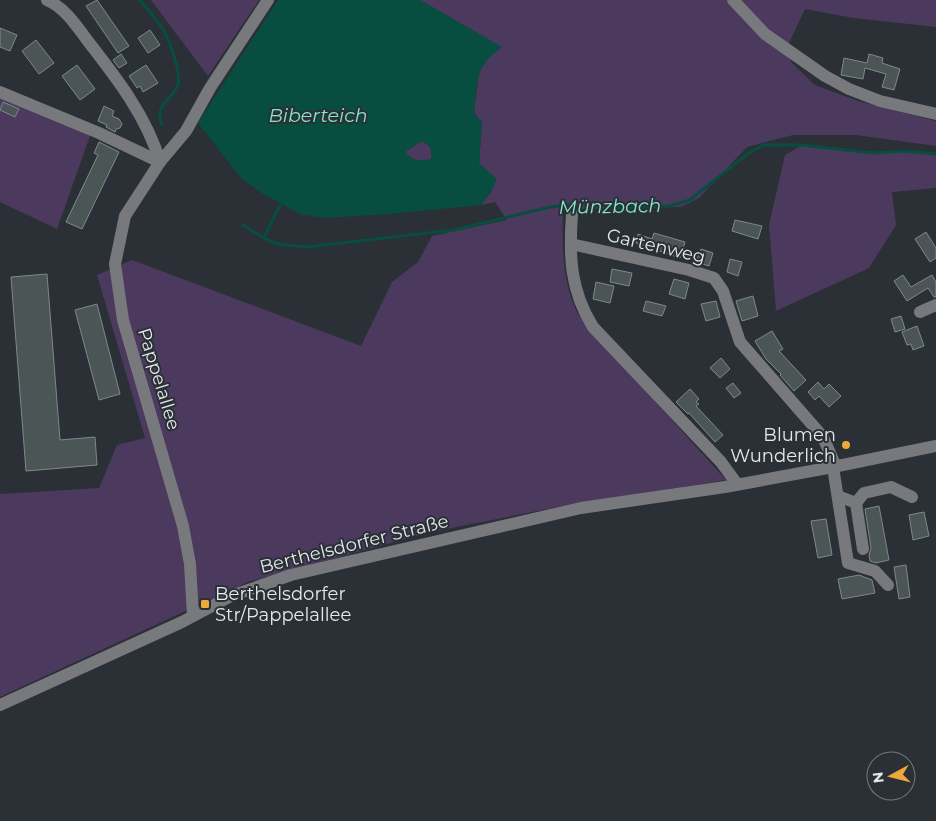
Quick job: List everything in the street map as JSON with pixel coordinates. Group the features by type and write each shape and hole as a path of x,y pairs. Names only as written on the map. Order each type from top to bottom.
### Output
{"street":[{"path":"47,0 68,15 108,68 132,104 155,145 160,162"},
{"name":"Pappelallee","path":"193,616 190,564 183,526 123,320 115,264 120,231 125,216 160,162 186,130 210,88 268,0"},
{"path":"733,0 765,34 825,76 849,89 880,101 936,114"},
{"path":"0,92 99,133 160,162"},
{"path":"572,214 571,266 575,289 582,309 593,327 721,462 737,484"},
{"name":"Gartenweg","path":"571,244 688,270 714,278 723,291 740,342 823,437 835,467"},
{"path":"920,312 936,305"},
{"name":"Berthelsdorfer Straße","path":"0,705 193,616 231,596 265,583 301,573 581,508 835,467 936,446"},
{"path":"835,467 848,563 875,570 888,585"},
{"path":"863,550 856,503 864,493 891,487 912,497"},
{"path":"838,496 856,503"}],"shaded area":[{"path":"151,0 259,0 208,76"},
{"path":"420,0 936,0 936,27 854,18 805,9 788,45 791,62 815,85 858,101 936,121 936,146 856,135 793,135 747,147 699,198 681,207 563,211 564,263 568,288 577,312 589,328 726,480 563,506 431,532 248,582 0,697 0,492 1,494 99,488 117,445 145,438 97,275 132,260 361,346 392,282 418,262 432,236 507,220 495,202 481,205 491,192 479,163 482,122 474,111 479,72 487,58 501,47"},
{"path":"0,95 91,133 57,229 0,202"},
{"path":"423,141 430,147 431,159 418,160 407,155 406,151"},
{"path":"802,145 873,153 904,151 936,154 936,188 892,192 896,225 869,268 776,311 769,225 785,155"}],"water":[{"name":"Biberteich","path":"278,0 420,0 502,47 486,61 477,82 474,111 482,122 479,163 497,179 491,192 481,205 324,218 300,214 260,192 241,178 198,123","holes":["423,141 430,147 431,159 418,160 407,155 406,151"]}],"building":[{"path":"97,0 129,46 118,53 86,6"},
{"path":"0,28 17,35 10,51 0,47"},
{"path":"150,30 160,45 148,53 138,38"},
{"path":"36,40 54,63 39,74 22,51"},
{"path":"121,54 127,63 119,68 113,60"},
{"path":"869,54 883,58 882,63 900,69 894,90 882,87 886,74 865,68 863,79 841,75 844,58 867,63"},
{"path":"77,65 95,89 80,100 62,76"},
{"path":"146,65 158,83 143,92 140,86 137,88 129,76"},
{"path":"3,102 19,109 15,117 0,110"},
{"path":"104,106 114,111 112,116 119,119 122,124 115,132 106,127 107,125 98,121"},
{"path":"99,142 119,152 82,229 66,222 98,155 94,153"},
{"path":"735,220 762,226 758,239 732,231"},
{"path":"926,232 936,248 936,258 930,262 915,239"},
{"path":"654,233 685,242 680,258 636,243 638,234 652,239"},
{"path":"701,249 713,253 709,266 696,262"},
{"path":"730,259 742,262 738,276 727,272"},
{"path":"612,269 632,273 629,286 610,282"},
{"path":"47,274 60,440 95,437 97,465 26,471 11,277"},
{"path":"903,275 911,287 932,275 936,282 936,297 928,288 907,301 894,281"},
{"path":"674,279 689,283 685,299 669,294"},
{"path":"596,282 614,286 610,303 593,299"},
{"path":"753,296 758,316 742,321 736,301"},
{"path":"646,301 666,306 662,316 643,311"},
{"path":"716,301 720,317 706,321 701,304"},
{"path":"97,304 120,394 99,400 75,310"},
{"path":"901,316 905,329 895,332 891,319"},
{"path":"917,326 924,346 913,350 911,344 907,345 902,332"},
{"path":"772,331 783,349 779,351 806,380 794,391 766,359 755,341"},
{"path":"721,358 730,369 720,378 710,368"},
{"path":"818,382 824,389 829,384 841,396 829,407 819,396 815,400 808,392"},
{"path":"733,383 741,393 734,398 726,388"},
{"path":"690,389 699,399 696,402 699,404 696,406 723,435 715,442 689,413 676,402"},
{"path":"879,506 889,560 876,563 870,561 871,548 865,509"},
{"path":"924,512 929,536 913,540 909,515"},
{"path":"826,519 832,555 818,558 811,521"},
{"path":"906,565 910,597 899,599 894,567"},
{"path":"859,575 872,580 875,593 842,599 838,579"}],"waterway":[{"name":"Münzbach","path":"140,0 165,33 174,55 178,72 176,90 160,112 162,125"},
{"name":"Münzbach","path":"243,225 278,244 306,247 454,230 550,207 586,203 625,208 669,206 690,200 746,155 763,145 802,145 873,153 904,151 936,154"},
{"path":"264,238 280,205"}],"place":[{"name":"Blumen Wunderlich","path":"846,445"},
{"name":"Berthelsdorfer Str/Pappelallee","path":"205,604"}]}
